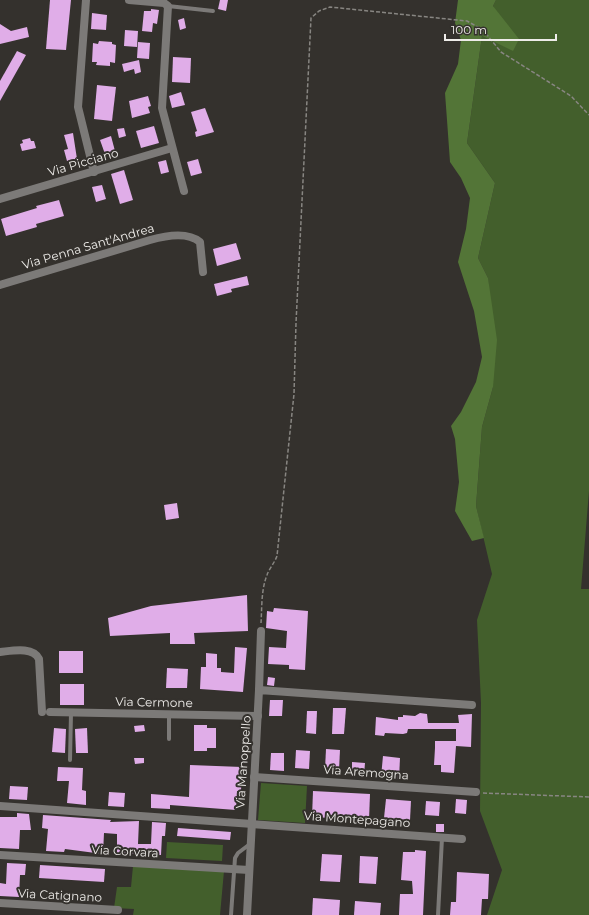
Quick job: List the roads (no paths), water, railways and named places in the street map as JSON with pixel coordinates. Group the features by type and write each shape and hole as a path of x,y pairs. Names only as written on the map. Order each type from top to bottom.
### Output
{"street":[{"path":"86,0 78,107 94,172"},
{"path":"129,0 164,3 168,6 161,105 184,191"},
{"name":"Via Picciano","path":"0,199 172,148"},
{"name":"Via Penna Sant'Andrea","path":"0,285 150,240 170,236 191,237 200,242 203,272"},
{"name":"Via Manoppello","path":"0,806 251,823 258,716 261,631"},
{"name":"Via Cermone","path":"0,652 29,651 36,654 39,659 46,712 258,716"},
{"path":"259,690 472,704"},
{"name":"Via Aremogna","path":"254,776 476,792"},
{"path":"247,915 251,823"},
{"name":"Via Montepagano","path":"251,823 462,839"},
{"name":"Via Corvara","path":"0,855 249,870"},
{"name":"Via Catignano","path":"0,903 118,910"}],"lane":[{"path":"168,6 213,11"},
{"path":"70,760 71,713"},
{"path":"169,714 169,739"},
{"path":"438,915 442,837"},
{"path":"231,915 236,855 250,844"}]}
